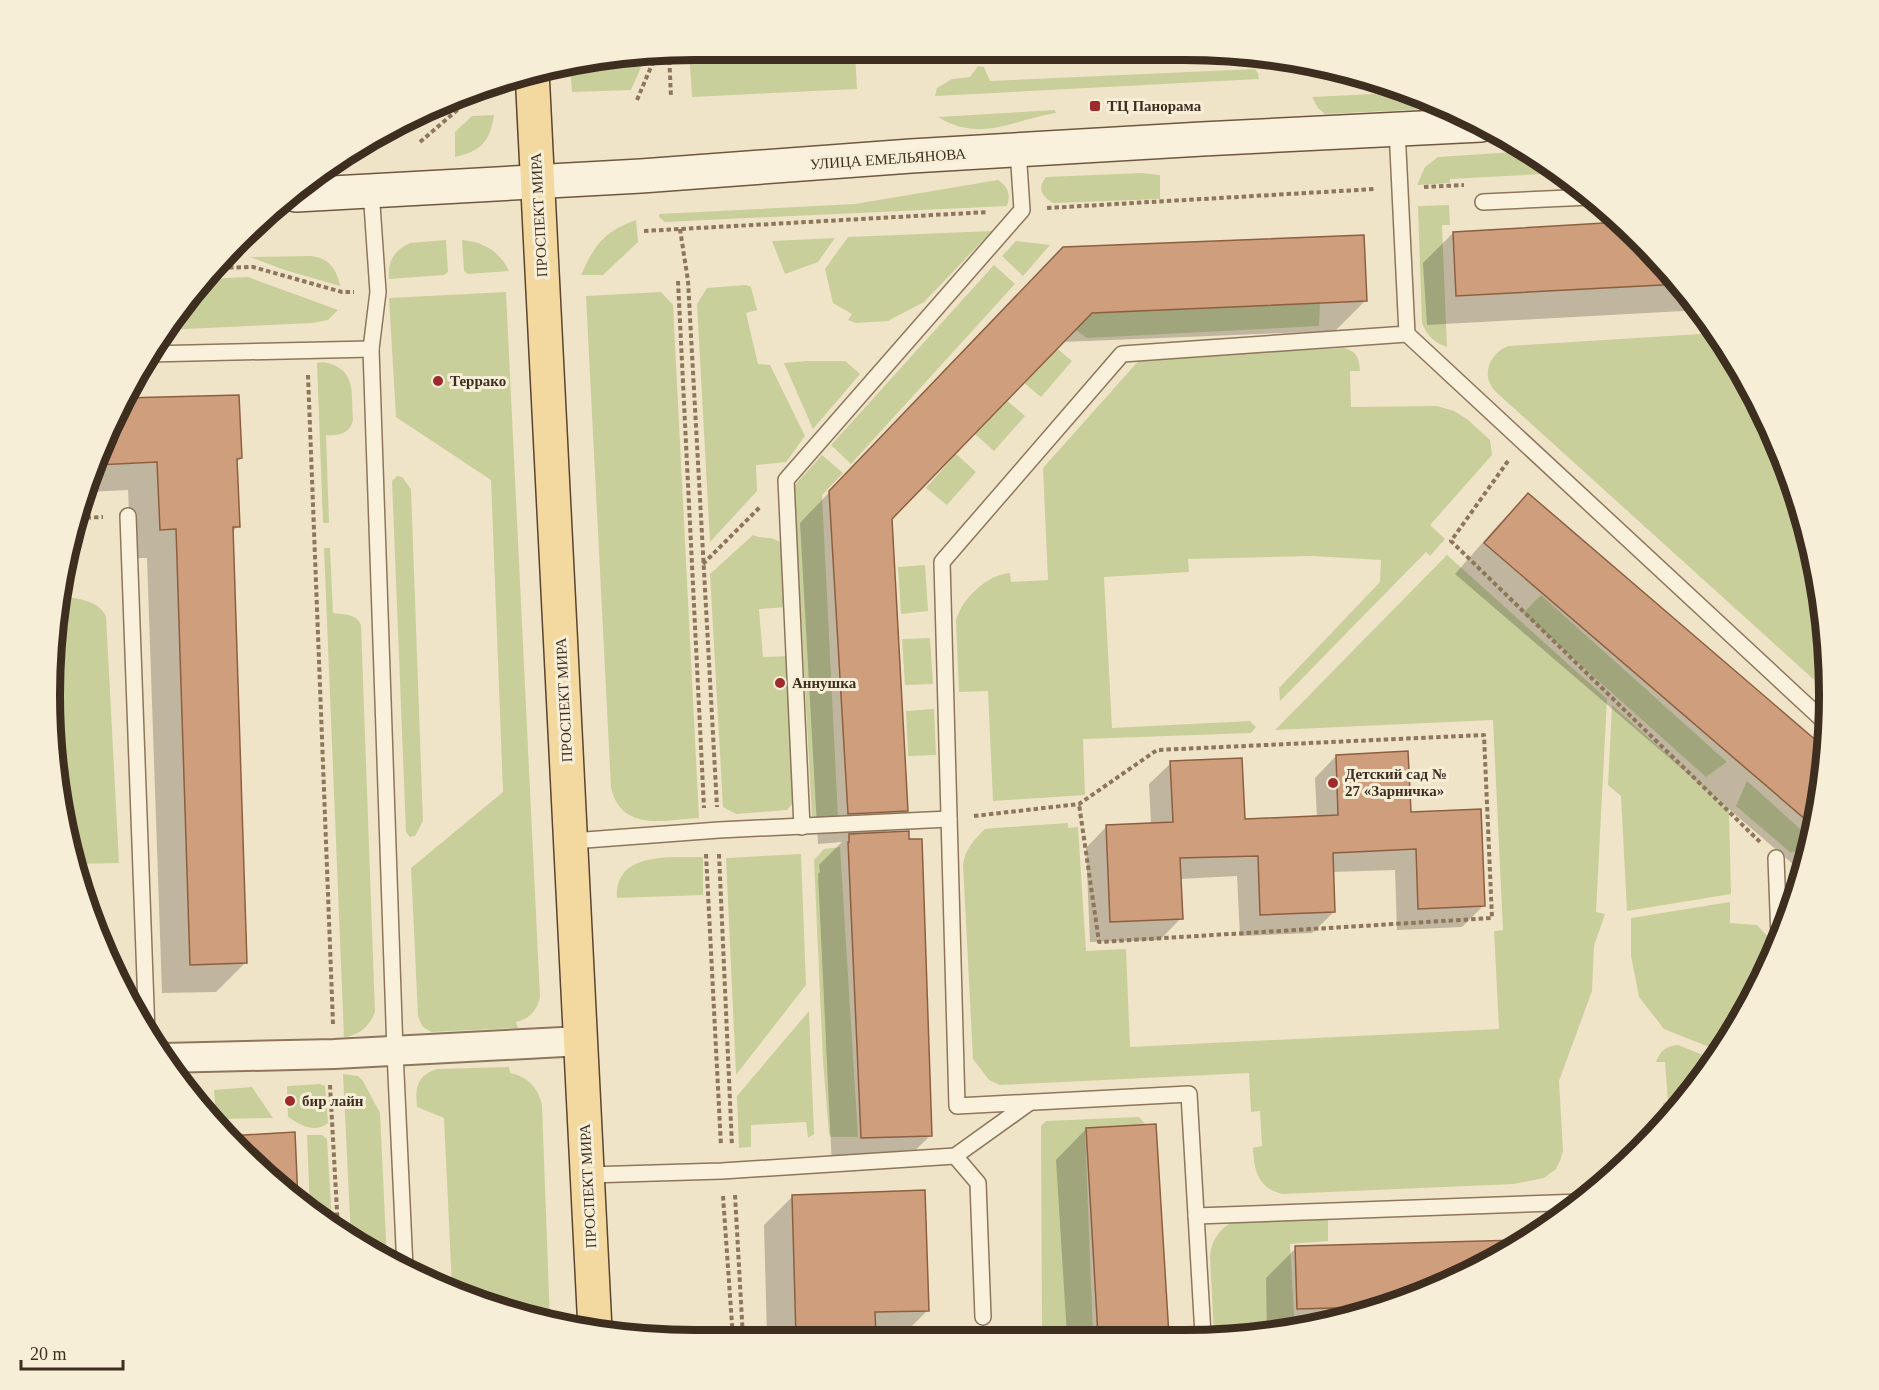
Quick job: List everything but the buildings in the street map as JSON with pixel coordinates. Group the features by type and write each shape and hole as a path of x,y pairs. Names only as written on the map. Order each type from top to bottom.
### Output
{"main road":[{"name":"ПРОСПЕКТ МИРА","path":"532,82 595,1322"},
{"name":"УЛИЦА ЕМЕЛЬЯНОВА","path":"304,194 641,176 1018,150 1466,126"}],"street":[{"path":"174,1058 395,1052 582,1041"}],"lane":[{"path":"1397,129 1407,334 1818,716"},
{"path":"802,826 786,480 1022,210 1018,150"},
{"path":"371,190 378,292 371,349 395,1052 405,1260"},
{"path":"1483,202 1579,198"},
{"path":"1203,1330 1189,1095 957,1107 942,562 1122,354 1407,334"},
{"path":"160,354 371,349"},
{"path":"128,516 146,1014"},
{"path":"572,841 718,830 949,819"},
{"path":"1776,858 1778,918"},
{"path":"588,1174 734,1170 955,1156 1029,1103"},
{"path":"955,1156 978,1183 983,1317"},
{"path":"1196,1216 1566,1203"}],"path":[{"path":"637,100 653,61"},
{"path":"669,61 671,97"},
{"path":"420,142 462,104"},
{"path":"644,231 1467,185"},
{"path":"680,229 688,281 743,1330"},
{"path":"226,268 253,267 342,292 378,292"},
{"path":"308,350 334,1054 330,1081 338,1220"},
{"path":"1522,441 1451,542 1776,858"},
{"path":"703,565 786,480"},
{"path":"949,819 1079,804 1157,750 1484,735 1492,918 1099,942 1079,804"}],"green space":[{"path":"690,60 856,60 857,89 692,97"},
{"path":"643,62 631,90 572,92 570,72"},
{"path":"978,66 984,67 990,81 1255,69 1259,79 935,96 937,88 952,79 970,77"},
{"path":"1386,93 1429,109 1325,114 1318,108 1312,97"},
{"path":"1055,110 1056,113 983,129 954,125 938,117"},
{"path":"494,115 490,132 483,144 472,152 455,157 455,132 472,116"},
{"path":"1513,152 1547,174 1450,179 1450,183 1417,185 1425,167 1438,157"},
{"path":"1142,173 1160,175 1160,199 1053,203 1046,198 1041,188 1046,177"},
{"path":"998,180 1008,191 1007,206 665,222 659,217 659,214 855,204"},
{"path":"1449,205 1450,225 1442,225 1447,347 1432,338 1422,323 1418,206"},
{"path":"636,220 638,242 603,275 581,275 596,247 608,234"},
{"path":"992,231 924,302 888,321 856,323 848,320 852,314 833,303 825,269 848,237"},
{"path":"835,238 818,262 785,274 772,241"},
{"path":"446,240 448,272 444,275 389,279 389,267 393,257 404,246 410,243"},
{"path":"462,240 484,245 501,258 509,271 468,274 464,271"},
{"path":"1016,241 1050,245 1023,276 1002,256"},
{"path":"310,256 327,261 331,265 337,274 340,286 250,257"},
{"path":"994,265 1015,284 851,464 831,445"},
{"path":"248,277 338,310 328,320 312,323 176,329 216,278"},
{"path":"746,285 751,287 757,310 746,313 758,364 770,365 805,436 786,462 756,465 757,491 710,542 697,304 707,288"},
{"path":"506,292 540,997 532,1014 516,1022 518,1028 431,1032 422,1026 418,1016 411,868 503,792 491,480 396,417 389,298"},
{"path":"661,292 673,305 699,818 658,821 634,817 624,812 616,802 611,788 586,296"},
{"path":"1320,302 1319,326 1087,338 1072,327 1087,311"},
{"path":"1706,334 1754,414 1785,491 1807,571 1814,612 1819,682 1496,392 1488,379 1489,366 1496,354 1508,346"},
{"path":"1054,346 1072,361 1041,397 1023,382"},
{"path":"1344,348 1355,353 1360,366 1360,371 1350,371 1351,407 1437,406 1454,411 1467,419 1490,440 1492,455 1430,525 1445,539 1430,556 1426,552 1280,701 1279,688 1380,582 1381,560 1312,556 1188,559 1189,572 1104,577 1112,728 1250,721 1256,727 1251,733 1083,739 1085,795 993,801 988,691 959,692 956,621 969,596 993,578 1010,573 1011,582 1048,580 1043,468 1141,358"},
{"path":"845,361 860,374 813,429 784,363"},
{"path":"323,362 342,370 347,376 352,391 353,419 350,428 343,433 326,435 329,523 323,523 317,363"},
{"path":"1005,399 1025,416 994,451 975,434"},
{"path":"956,454 976,472 947,505 926,488"},
{"path":"822,455 843,473 822,495 838,817 812,817 794,486"},
{"path":"397,476 402,477 411,489 423,821 415,836 410,837 406,832 392,481"},
{"path":"753,535 771,538 784,545 787,607 759,609 763,657 790,656 797,799 787,810 736,814 723,807 710,574"},
{"path":"324,548 330,548 333,613 353,616 361,625 375,1012 363,1029 344,1038"},
{"path":"1447,555 1607,699 1596,912 1605,914 1594,946 1592,991 1559,1081 1563,1151 1556,1169 1544,1178 1514,1184 1283,1194 1268,1188 1256,1171 1253,1148 1262,1146 1260,1111 1251,1112 1249,1073 1000,1085 989,1080 973,1059 963,865 968,849 974,841 985,829 994,828 1068,823 1068,828 1078,827 1086,951 1126,949 1130,1047 1499,1029 1494,931 1503,930 1493,720 1275,730"},
{"path":"925,565 928,611 901,614 898,567"},
{"path":"1541,595 1727,762 1706,777 1523,613"},
{"path":"67,598 87,601 96,605 106,616 119,863 83,864 72,819 61,737 60,695 61,653"},
{"path":"930,638 933,684 905,685 902,639"},
{"path":"1612,705 1729,810 1731,894 1627,911 1621,796 1608,785"},
{"path":"934,709 936,755 908,756 906,711"},
{"path":"1747,781 1804,832 1800,849 1791,853 1736,806"},
{"path":"840,847 858,1137 831,1137 829,1134 823,1061 814,860 824,849"},
{"path":"801,854 806,985 736,1075 726,858"},
{"path":"703,857 703,895 617,898 619,883 625,872 635,865 661,858"},
{"path":"1730,902 1730,923 1757,925 1769,938 1754,976 1712,1048 1664,1029 1639,997 1631,956 1631,918"},
{"path":"809,1011 814,1134 808,1138 806,1122 751,1125 751,1147 739,1148 737,1096"},
{"path":"1678,1045 1706,1056 1664,1111 1663,1103 1668,1102 1665,1062 1656,1062 1659,1055 1670,1047"},
{"path":"509,1067 510,1073 527,1080 538,1093 542,1105 550,1313 452,1282 444,1118 417,1107 416,1094 421,1079 437,1069"},
{"path":"343,1074 358,1076 363,1081 380,1113 387,1250 350,1228"},
{"path":"320,1084 325,1086 328,1123 312,1128 288,1117 287,1086"},
{"path":"252,1087 273,1118 223,1119 215,1111 214,1090"},
{"path":"1139,1117 1147,1126 1085,1130 1093,1330 1042,1330 1041,1126 1046,1121"},
{"path":"307,1135 322,1135 327,1139 331,1216 310,1200"},
{"path":"1328,1214 1328,1241 1290,1244 1294,1316 1320,1315 1267,1325 1214,1329 1210,1257 1212,1245 1220,1232 1233,1221"}],"place":[{"name":"ТЦ Панорама","path":"1095,106"},
{"name":"Террако","path":"438,381"},
{"name":"Аннушка","path":"780,683"},
{"name":"Детский сад № 27 «Зарничка»","path":"1333,783"},
{"name":"бир лайн","path":"290,1101"}]}
